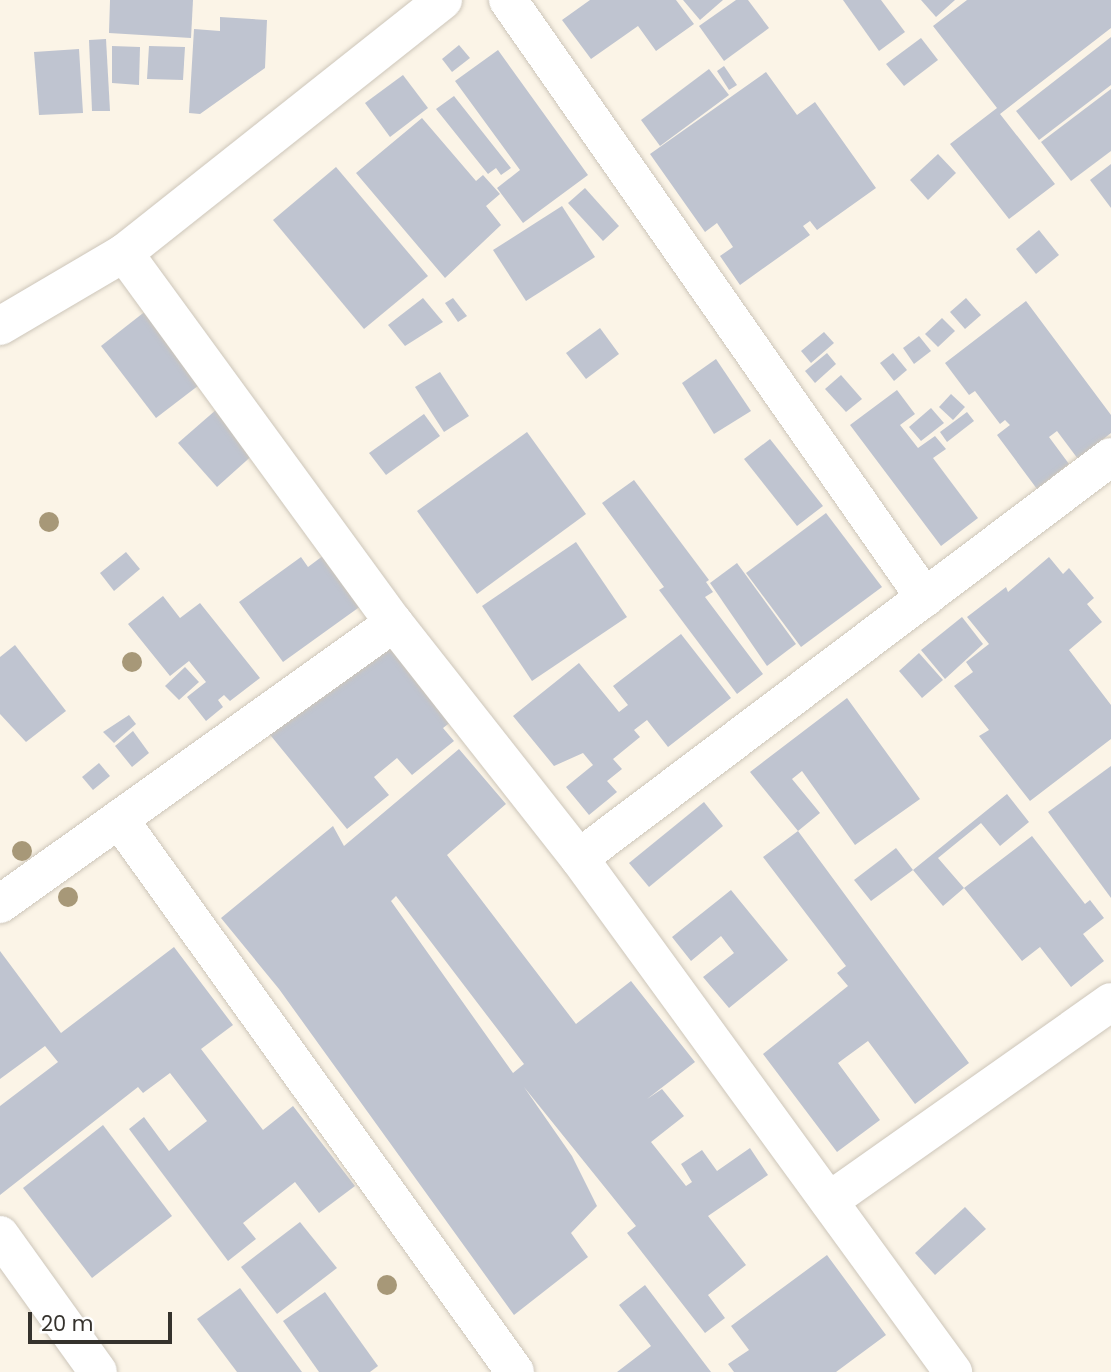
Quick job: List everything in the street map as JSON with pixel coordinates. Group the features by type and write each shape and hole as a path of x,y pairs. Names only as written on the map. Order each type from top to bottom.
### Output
{"street":[{"path":"0,326 124,253 443,0"},
{"path":"508,0 925,598"},
{"path":"124,253 394,623 579,858 953,1372"},
{"path":"579,858 1111,457"},
{"path":"0,904 394,623"},
{"path":"119,819 515,1372"},
{"path":"829,1201 1111,1002"},
{"path":"0,1236 98,1372"}],"building":[{"path":"110,0 193,0 191,38 109,33"},
{"path":"590,0 676,0 694,24 656,51 638,26 591,59 562,20"},
{"path":"683,0 723,0 700,20"},
{"path":"736,0 748,0 769,28 724,61 699,26"},
{"path":"843,0 881,0 905,32 879,51"},
{"path":"921,0 955,0 936,17"},
{"path":"967,0 1111,0 1111,28 1000,114 1055,184 1009,219 950,144 997,108 933,26"},
{"path":"220,17 267,20 265,68 200,114 189,113 194,29 220,31"},
{"path":"1111,37 1111,85 1039,140 1016,111"},
{"path":"921,38 938,60 904,86 886,64"},
{"path":"106,39 110,111 92,111 89,40"},
{"path":"459,45 470,58 452,72 442,59"},
{"path":"112,46 140,47 139,85 112,83"},
{"path":"149,46 185,47 183,80 147,79"},
{"path":"79,49 83,113 39,115 34,52"},
{"path":"498,50 588,175 523,223 497,188 520,170 455,81"},
{"path":"724,66 737,85 729,90 717,71"},
{"path":"709,69 729,95 660,146 641,120"},
{"path":"766,72 797,115 815,102 876,188 817,230 810,221 803,226 810,235 740,285 720,256 733,247 717,223 705,232 650,154"},
{"path":"403,75 428,108 390,137 365,103"},
{"path":"1111,89 1111,151 1071,181 1041,142"},
{"path":"454,96 511,168 501,175 496,168 488,174 436,109"},
{"path":"422,118 476,181 483,175 500,194 486,206 501,225 445,278 356,173"},
{"path":"938,154 956,173 928,200 910,180"},
{"path":"1111,164 1111,208 1090,180"},
{"path":"336,167 428,276 364,329 273,220"},
{"path":"585,188 619,226 603,241 568,203"},
{"path":"562,206 595,257 526,301 493,250"},
{"path":"1039,230 1059,255 1036,274 1016,249"},
{"path":"423,298 443,322 405,346 388,325"},
{"path":"453,298 467,316 458,322 445,303"},
{"path":"966,298 981,315 965,329 950,312"},
{"path":"1026,301 1111,415 1111,433 1078,459 1057,431 1049,437 1069,464 1037,489 997,435 1010,425 1005,420 1000,424 975,391 969,395 945,363"},
{"path":"147,310 203,382 156,418 101,346"},
{"path":"942,318 955,331 938,347 925,334"},
{"path":"600,328 619,354 586,379 566,353"},
{"path":"824,332 834,343 811,363 801,351"},
{"path":"919,336 931,351 914,364 903,348"},
{"path":"827,353 836,364 815,383 805,371"},
{"path":"893,353 907,370 894,381 880,363"},
{"path":"716,359 751,411 714,434 682,383"},
{"path":"440,372 469,416 444,432 415,387"},
{"path":"841,375 862,399 846,412 825,389"},
{"path":"897,390 915,414 900,425 918,448 935,436 946,449 933,458 978,518 941,546 850,425"},
{"path":"951,394 965,407 953,420 939,407"},
{"path":"931,408 944,423 921,441 909,427"},
{"path":"217,409 256,452 217,487 178,443"},
{"path":"967,412 974,421 947,442 940,432"},
{"path":"424,414 440,436 386,475 369,453"},
{"path":"527,432 586,514 477,594 417,511"},
{"path":"770,439 823,506 797,526 744,459"},
{"path":"634,480 709,580 706,582 713,592 705,597 763,674 737,694 659,590 664,587 602,503"},
{"path":"826,513 882,587 801,647 746,573"},
{"path":"576,542 627,617 532,681 482,606"},
{"path":"126,552 140,569 114,591 100,573"},
{"path":"328,552 365,603 283,662 239,602 301,557 308,567"},
{"path":"1049,557 1063,574 1069,568 1094,598 1087,604 1102,622 1069,650 1111,705 1111,739 1030,801 979,736 989,730 954,686 973,672 966,662 989,644 967,617 1006,587 1008,592"},
{"path":"737,563 796,644 767,666 710,583"},
{"path":"163,596 180,618 200,603 260,678 230,701 224,695 218,700 223,707 206,721 187,697 206,682 189,661 170,676 128,624"},
{"path":"962,617 983,644 945,679 921,650"},
{"path":"394,623 452,721 443,728 454,741 412,775 397,758 374,777 389,795 347,829 258,720"},
{"path":"681,634 731,698 668,747 647,720 634,730 640,737 613,759 622,769 607,781 617,792 589,815 566,787 593,765 583,753 554,766 513,716 579,663 619,712 628,705 613,686"},
{"path":"15,645 66,711 26,742 0,714 0,657"},
{"path":"919,653 943,680 922,698 899,671"},
{"path":"185,667 199,682 179,700 165,686"},
{"path":"847,698 920,799 855,845 802,771 792,779 820,813 798,831 750,772"},
{"path":"129,715 136,724 114,743 103,732"},
{"path":"133,731 149,753 132,767 115,746"},
{"path":"459,749 506,804 447,855 576,1024 631,981 695,1062 647,1099 662,1089 684,1116 651,1142 686,1186 692,1182 681,1164 702,1150 717,1171 750,1148 768,1175 708,1216 746,1265 708,1295 725,1318 705,1333 627,1233 636,1226 524,1087 572,1156 597,1206 571,1233 588,1257 514,1315 279,989 221,918 333,826 344,846","holes":["396,896 524,1064 513,1073 391,901"]},
{"path":"99,763 110,776 93,790 82,777"},
{"path":"1111,766 1111,898 1048,812"},
{"path":"1007,794 1029,822 1000,846 981,823 938,858 964,888 943,906 913,870"},
{"path":"704,802 723,826 649,887 629,863"},
{"path":"798,831 969,1063 915,1104 868,1041 838,1063 880,1120 837,1152 763,1054 848,986 837,973 846,966 763,857"},
{"path":"1032,836 1085,904 1090,900 1104,918 1083,934 1104,961 1071,987 1040,947 1022,961 964,888"},
{"path":"896,848 913,870 871,901 854,880"},
{"path":"731,890 788,960 729,1008 703,977 734,953 721,936 691,961 672,937"},
{"path":"174,947 233,1025 201,1049 263,1130 293,1106 355,1186 319,1213 295,1182 243,1223 256,1239 228,1261 129,1129 144,1117 169,1151 207,1121 170,1073 143,1093 138,1087 0,1195 0,1106 58,1062 45,1046 0,1079 0,951 61,1033"},
{"path":"103,1125 172,1216 92,1278 23,1188"},
{"path":"965,1207 986,1229 935,1275 915,1253"},
{"path":"300,1222 337,1268 277,1314 241,1267"},
{"path":"827,1255 886,1335 836,1372 734,1372 728,1364 749,1350 731,1326"},
{"path":"645,1285 711,1372 617,1372 651,1346 619,1305"},
{"path":"240,1288 302,1372 237,1372 197,1319"},
{"path":"325,1292 378,1366 370,1372 319,1372 283,1321"}]}
